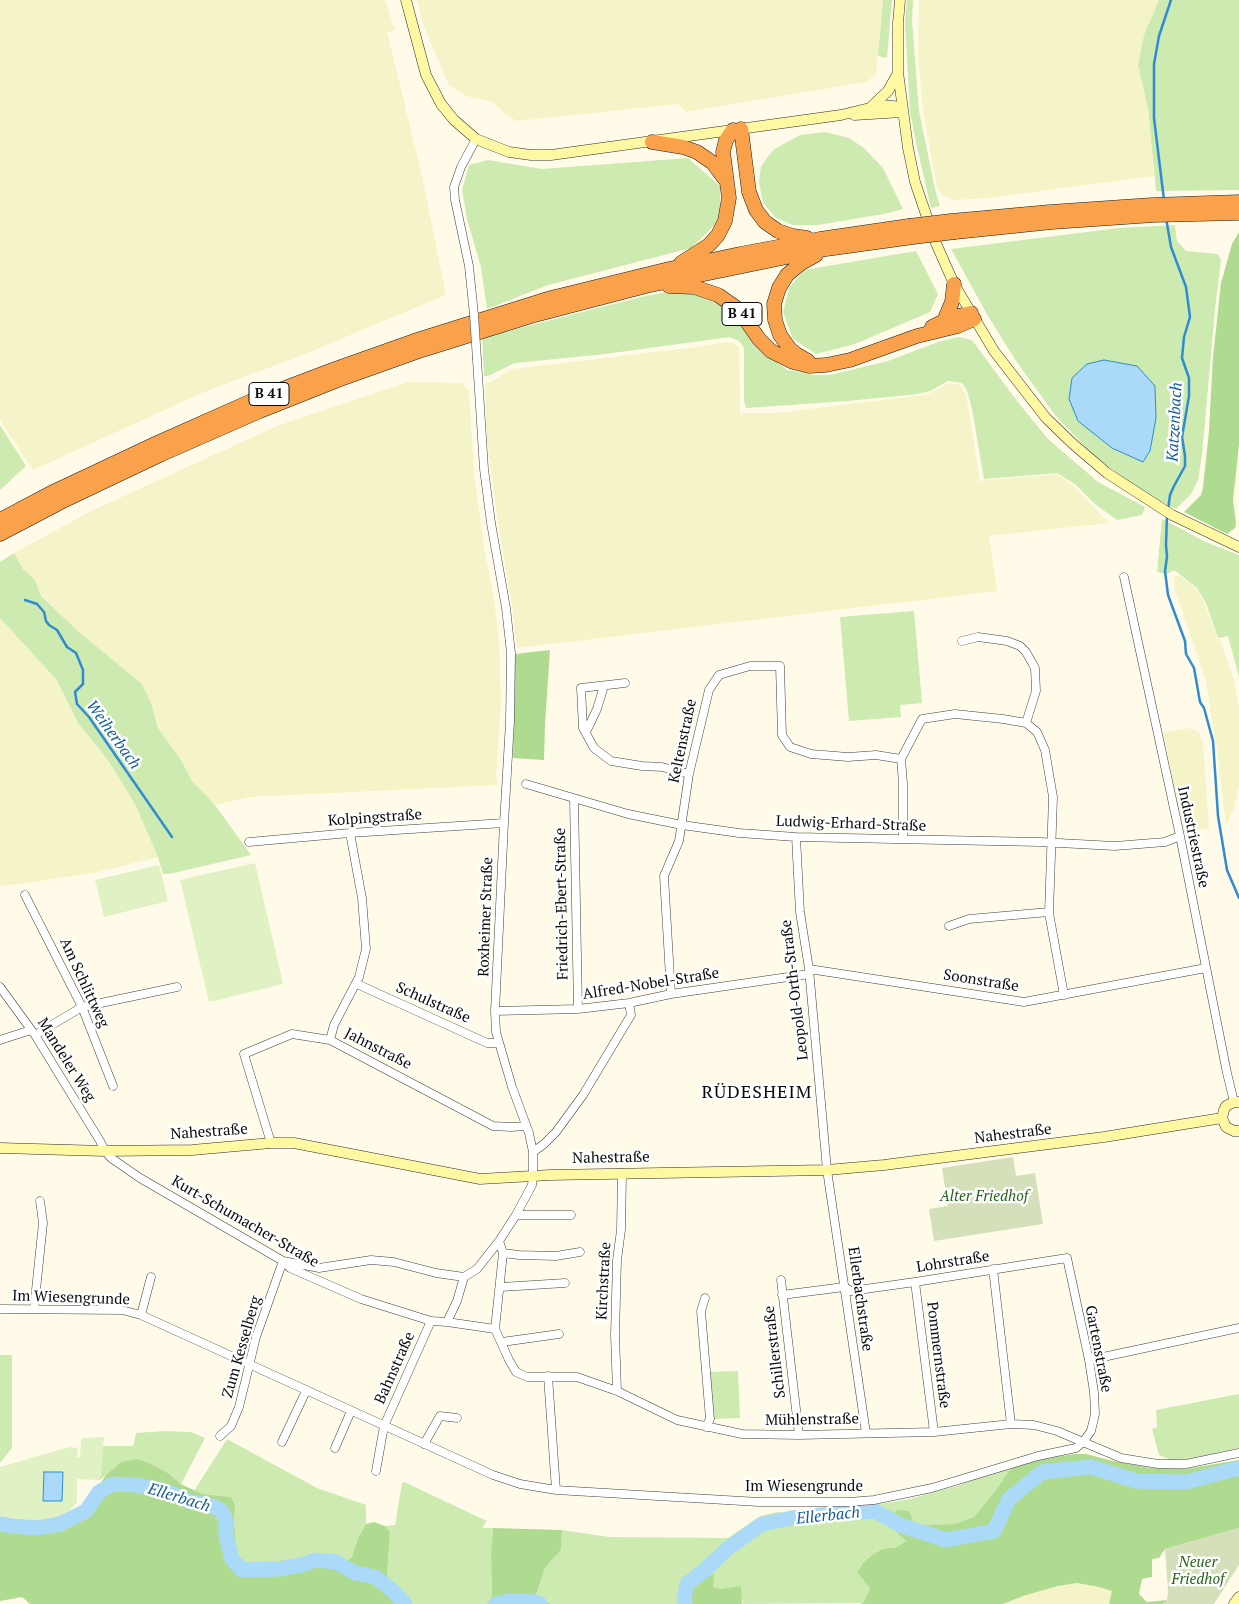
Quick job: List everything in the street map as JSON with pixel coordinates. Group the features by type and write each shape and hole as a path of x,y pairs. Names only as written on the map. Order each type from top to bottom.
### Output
{"highway":[{"name":"B 41","path":"669,269 703,250 718,234 725,221 729,206 723,152 726,140 737,130"},
{"name":"B 41","path":"737,130 749,192 760,216 771,227 785,234 823,244"},
{"name":"B 41","path":"652,142 683,147 703,155 717,167 726,183"},
{"name":"B 41","path":"1185,209 1239,202"},
{"name":"B 41","path":"0,520 55,491 156,443 256,400 414,341 551,298 740,254 1050,212 1185,209 1239,212"},
{"name":"B 41","path":"0,534 162,454 260,411 338,380 422,350 491,328 646,286 823,244"},
{"name":"B 41","path":"823,244 787,275 779,288 774,304 774,312 777,328 790,349 802,358 826,365"},
{"path":"944,321 952,302 954,284"},
{"name":"B 41","path":"646,286 685,286 710,292 726,299 738,309 759,339 778,356 801,364 826,365"},
{"path":"916,336 957,316 973,316"},
{"path":"826,365 850,360 916,336 958,326 973,316"}],"street":[{"path":"406,0 426,75 435,94 454,120 476,138 509,152 541,155 652,142 841,115 870,107 888,105 902,109"},
{"path":"900,0 898,72 908,148 916,182 935,242 954,284 994,351 1046,418 1108,473 1137,494 1194,527 1239,547"},
{"path":"870,107 888,91 898,72"},
{"path":"841,115 868,115 902,109"},
{"name":"Roxheimer Straße","path":"464,1278 477,1269 516,1215 532,1185 534,1152 498,1043 495,1011 510,722 511,653 506,608 490,523 484,469 469,266 454,187 460,167 476,138"},
{"name":"Industriestraße","path":"1124,577 1180,836 1227,1073 1236,1102"},
{"path":"962,641 978,637 1007,641 1020,646 1026,652 1035,668 1036,691 1026,723"},
{"name":"Keltenstraße","path":"671,994 664,876 679,841 689,774 709,690 719,675 750,666 780,666 782,736 790,747 811,754 848,757 876,755 901,759"},
{"path":"625,684 581,688 582,728 594,748 612,760 642,766 662,767 689,774"},
{"path":"586,732 597,709 604,686"},
{"path":"903,839 901,759 922,718 955,714 1003,719 1026,723 1037,732 1045,750 1054,797 1049,912 1064,995"},
{"name":"Ludwig-Erhard-Straße","path":"526,784 628,814 682,825 739,833 796,837 1115,846 1165,842 1180,836"},
{"name":"Friedrich-Ebert-Straße","path":"574,799 578,1009"},
{"name":"Kolpingstraße","path":"249,842 504,823"},
{"path":"330,1040 334,1025 357,984 366,949 362,898 350,833"},
{"name":"Leopold-Orth-Straße","path":"796,837 800,912 809,971 827,1170"},
{"name":"Am Schlittweg","path":"25,895 82,1007 113,1086"},
{"path":"949,926 969,919 1049,912"},
{"name":"Soonstraße","path":"809,971 1024,1002 1206,968"},
{"name":"Alfred-Nobel-Straße","path":"495,1011 578,1009 629,1003 671,994 809,971"},
{"name":"Schulstraße","path":"357,984 487,1043 498,1043"},
{"name":"Mandeler Weg","path":"0,987 33,1032 105,1151"},
{"path":"0,1040 33,1032 82,1007 177,987"},
{"path":"534,1152 556,1132 583,1095 631,1015 629,1003"},
{"name":"Jahnstraße","path":"271,1143 244,1054 292,1034 330,1040 493,1126 525,1126"},
{"path":"1236,1102 1230,1104 1224,1110 1222,1118 1226,1127 1239,1132"},
{"name":"Nahestraße","path":"0,1148 105,1151 192,1150 271,1143 294,1143 480,1178 622,1173 827,1170 884,1165 1068,1142 1222,1118"},
{"name":"Kurt-Schumacher-Straße","path":"105,1151 111,1158 140,1178 284,1261 290,1268 361,1299 431,1321 495,1330"},
{"name":"Ellerbachstraße","path":"827,1170 866,1433"},
{"name":"Kirchstraße","path":"617,1391 617,1260 621,1230 622,1173"},
{"path":"34,1309 43,1223 40,1201"},
{"path":"516,1215 571,1216"},
{"path":"495,1330 501,1287 503,1253 499,1241"},
{"path":"503,1253 556,1256 580,1252"},
{"name":"Lohrstraße","path":"844,1287 851,1291 1067,1258"},
{"name":"Gartenstraße","path":"1067,1258 1094,1392 1095,1414 1091,1431 1083,1442"},
{"path":"284,1261 319,1268 372,1260 394,1262 464,1278 457,1301 447,1322"},
{"name":"Zum Kesselberg","path":"220,1436 231,1426 239,1407 264,1312 284,1261"},
{"path":"993,1269 1011,1424"},
{"name":"Im Wiesengrunde","path":"141,1315 151,1277"},
{"name":"Schillerstraße","path":"781,1280 799,1435"},
{"name":"Pommernstraße","path":"915,1282 934,1432"},
{"path":"501,1287 565,1283"},
{"name":"Schillerstraße","path":"782,1295 844,1287"},
{"path":"705,1298 701,1311 710,1419 706,1427"},
{"name":"Im Wiesengrunde","path":"0,1310 122,1310 141,1315 493,1475 520,1484 556,1490 759,1502 849,1502 874,1500 932,1488 1038,1456 1076,1448 1083,1442"},
{"name":"Bahnstraße","path":"384,1426 431,1321"},
{"path":"1089,1360 1239,1328"},
{"name":"Mühlenstraße","path":"495,1330 516,1372 527,1376 577,1377 617,1391 677,1420 742,1434 799,1435 934,1432 1011,1424 1034,1425 1057,1431 1083,1442"},
{"path":"502,1342 558,1334"},
{"path":"548,1376 556,1490"},
{"path":"282,1442 306,1390"},
{"path":"335,1448 351,1411"},
{"path":"424,1444 440,1416 457,1418"},
{"path":"376,1471 384,1426"},
{"path":"1083,1442 1121,1458 1158,1464 1186,1464 1239,1453"},
{"path":"1234,1604 1239,1597"}],"shaded area":[{"path":"0,0 385,0 395,30 387,32 421,171 446,295 300,356 204,392 33,470 0,420"},
{"path":"417,0 883,0 876,74 867,82 686,112 678,104 517,121 492,102 466,96 449,85 424,27"},
{"path":"919,0 1159,0 1144,35 1138,65 1148,108 1154,176 988,198 954,200 943,196 937,188 923,110 918,57"},
{"path":"726,342 734,343 739,347 740,413 776,413 926,395 948,383 960,385 965,392 968,405 980,481 1057,474 1074,486 1109,523 989,536 997,591 517,648 487,440 485,383 491,382 512,369"},
{"path":"408,382 462,383 469,391 474,473 499,642 501,702 496,776 498,785 249,797 215,805 192,781 181,760 158,728 151,703 142,684 79,632 41,595 35,580 23,569 14,553 91,511 277,426"},
{"path":"1178,575 1197,589 1205,604 1217,639 1220,639 1234,680 1239,707 1239,785 1234,808 1226,824 1206,681 1175,590 1174,578"},
{"path":"0,618 56,679 78,723 108,760 135,804 158,857 98,872 0,886"},
{"path":"1191,728 1199,732 1203,743 1209,828 1184,832 1163,732"},
{"path":"1077,1583 1112,1591 1109,1604 1003,1604 1058,1586"}],"green space":[{"path":"883,0 892,0 887,58 878,56"},
{"path":"907,0 913,0 912,21 919,111 940,206 931,208 910,112 905,22"},
{"path":"1159,0 1239,0 1239,190 1156,191 1148,108 1138,65 1144,35"},
{"path":"825,132 849,138 864,148 883,168 903,209 818,225 793,225 776,218 763,203 759,182 761,166 773,150 800,135"},
{"path":"688,158 720,186 720,220 691,248 548,285 487,309 481,267 467,219 462,190 469,165 488,160 542,169"},
{"path":"1175,225 1177,241 1186,251 1218,254 1221,260 1198,480 1191,494 1176,509 1143,492 1121,476 1089,451 1055,415 1016,361 988,316 951,249 1119,228"},
{"path":"1239,232 1239,445 1233,500 1236,523 1235,528 1227,534 1184,512 1201,495 1203,487 1221,283 1232,244"},
{"path":"916,251 938,294 930,312 855,344 816,354 793,339 783,312 789,288 804,270"},
{"path":"667,292 702,293 727,306 762,351 787,370 814,375 830,375 888,361 938,342 958,337 972,340 1048,439 1098,482 1145,507 1142,515 1117,520 1095,504 1075,484 1057,473 984,479 972,409 967,391 962,383 948,381 930,391 918,394 746,408 744,401 744,348 739,341 730,337 605,354 515,363 488,376 484,376 482,336"},
{"path":"0,425 26,466 0,490"},
{"path":"1162,519 1208,543 1239,555 1239,677 1228,636 1218,638 1206,603 1197,588 1174,570 1167,574 1157,572"},
{"path":"14,553 23,569 35,580 41,596 79,632 142,684 151,703 158,728 181,760 192,781 215,805 251,855 163,874 158,857 135,804 108,760 78,723 56,679 0,618 0,562"},
{"path":"914,611 922,703 900,705 901,717 849,721 840,617"},
{"path":"550,650 544,760 513,758 515,654"},
{"path":"255,863 283,984 209,1002 180,880"},
{"path":"159,865 168,901 104,917 95,880"},
{"name":"Alter Friedhof","path":"1013,1157 1016,1176 1035,1173 1043,1224 934,1241 929,1209 948,1206 942,1168"},
{"path":"0,1355 12,1355 12,1448 0,1463"},
{"path":"738,1371 740,1418 710,1419 707,1372"},
{"path":"1239,1394 1239,1448 1189,1459 1171,1460 1159,1455 1152,1429 1157,1427 1156,1410"},
{"path":"191,1432 205,1438 181,1484 168,1473 151,1464 121,1462 100,1480 103,1446 133,1446 136,1433"},
{"path":"104,1437 100,1480 77,1479 77,1502 55,1522 11,1521 0,1516 0,1467 69,1447 78,1448 77,1457 80,1457 81,1440 84,1438"},
{"path":"227,1439 317,1488 366,1505 366,1524 358,1538 352,1557 341,1566 326,1566 314,1562 304,1568 280,1572 258,1573 238,1569 234,1521 235,1505 231,1497 202,1494 194,1491"},
{"path":"1086,1454 1151,1468 1185,1469 1239,1460 1239,1528 1165,1549 1159,1558 1152,1559 1152,1577 1142,1579 1139,1594 1147,1602 1167,1600 1163,1604 1109,1604 1112,1591 1077,1583 1058,1586 1003,1604 859,1604 863,1603 870,1589 857,1572 863,1563 882,1549 897,1547 906,1541 892,1528 891,1517 897,1510 909,1511 915,1525 955,1524 974,1517 1009,1471 1021,1462"},
{"path":"137,1459 168,1473 181,1484 202,1494 231,1497 235,1505 234,1521 238,1569 258,1573 280,1572 304,1568 314,1562 326,1566 341,1566 352,1557 358,1538 366,1524 374,1522 385,1526 390,1532 387,1577 410,1604 30,1604 22,1597 0,1601 0,1518 31,1524 60,1519 80,1508 95,1492 106,1475 121,1462"},
{"path":"1016,1462 974,1517 955,1524 915,1525 892,1528 906,1541 897,1547 882,1549 863,1563 857,1572 870,1589 863,1603 742,1604 743,1601 722,1589 713,1587 680,1595 679,1604 551,1604 536,1595 545,1568 561,1550 562,1530 609,1537 728,1538 760,1516 778,1512 799,1515 910,1499 960,1485"},
{"path":"404,1482 487,1521 482,1528 493,1528 491,1554 492,1596 487,1604 410,1604 387,1577 390,1532 385,1526 395,1525 402,1483"},
{"path":"493,1528 562,1530 561,1550 545,1568 536,1595 551,1604 487,1604 492,1596 491,1554"},
{"name":"Neuer Friedhof","path":"1239,1528 1239,1565 1214,1604 1163,1604 1167,1600 1168,1590 1165,1549"},
{"path":"703,1572 714,1574 713,1587 722,1589 741,1586 742,1604 679,1604 683,1584"}],"water":[{"path":"1104,360 1137,366 1155,386 1156,418 1150,451 1143,462 1112,448 1078,421 1069,399 1072,378 1087,364"},
{"path":"44,1472 63,1472 62,1501 43,1501"}],"waterway":[{"name":"Katzenbach","path":"1164,200 1154,118 1154,64 1159,36 1171,0"},
{"name":"Katzenbach","path":"1166,218 1171,247 1186,287 1190,317 1184,337 1182,358 1189,378 1189,396 1182,437 1185,466 1170,495 1168,510"},
{"name":"Katzenbach","path":"1167,515 1165,571 1168,595 1185,641 1186,654 1194,668 1200,702 1204,708 1213,741 1218,816 1227,870 1239,898"},
{"name":"Weiherbach","path":"25,600 37,604 44,612 49,625 57,630 67,647 76,653 83,670 83,684 75,692 77,704 89,717 172,837"},
{"name":"Ellerbach","path":"685,1604 687,1584 727,1549 762,1524 792,1518 875,1511 900,1525 946,1540 994,1531 1009,1499 1042,1472 1091,1467 1136,1481 1186,1482 1239,1468"},
{"name":"Ellerbach","path":"0,1524 37,1528 60,1524 86,1511 99,1492 113,1484 137,1485 166,1491 188,1501 212,1506 222,1511 226,1521 226,1535 232,1559 242,1570 278,1569 302,1565 316,1560 336,1562 355,1573 376,1577 405,1604"},
{"name":"Ellerbach","path":"496,1604 509,1601 536,1602 540,1604"}],"district":[{"name":"RÜDESHEIM","path":"757,1093"}]}
